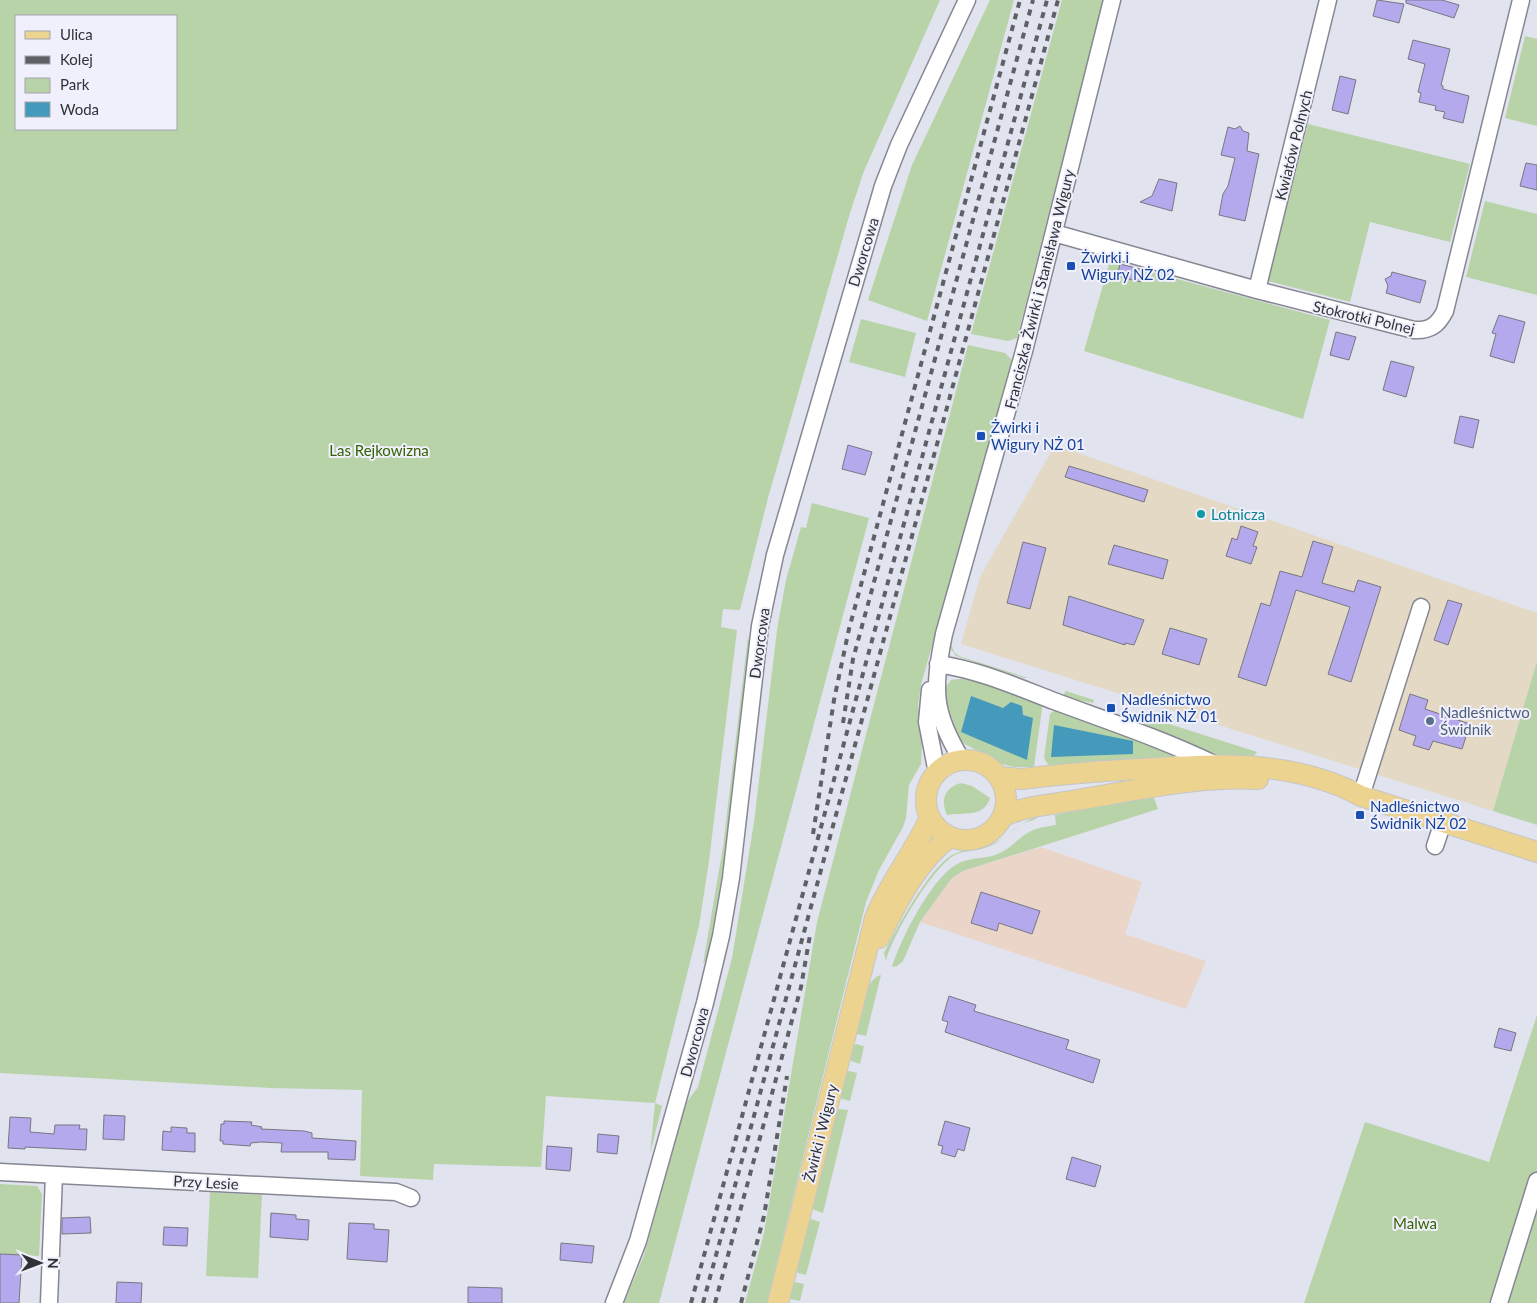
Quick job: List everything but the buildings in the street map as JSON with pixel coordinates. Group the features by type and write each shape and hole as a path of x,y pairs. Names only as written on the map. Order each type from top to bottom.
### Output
{"main road":[{"path":"962,760 983,764 999,777 1006,794 1003,816 994,829 981,838 965,840 950,837 936,826 930,817 927,805 930,782 937,773 949,764 962,760"},
{"path":"999,777 1022,779 1214,764 1277,769 1344,787 1361,796"},
{"path":"1003,816 1030,806 1217,779 1275,780 1361,796 1537,852"},
{"name":"Żwirki i Wigury","path":"778,1303 865,964 871,932 880,906 930,817"},
{"name":"Żwirki i Wigury","path":"865,964 918,871 938,846 950,837"}],"street":[{"name":"Dworcowa","path":"614,1303 629,1268 656,1181 721,936 731,878 760,626 775,555 883,186 899,145 967,0"},
{"name":"Franciszka Żwirki i Stanisława Wigury","path":"938,664 944,634 1024,351 1112,0"},
{"name":"Kwiatów Polnych","path":"1257,290 1328,0"},
{"name":"Stokrotki Polnej","path":"1054,233 1257,290 1414,330 1424,331 1434,327 1440,320 1451,288 1521,0"},
{"path":"1361,796 1367,783 1421,606"},
{"path":"938,664 976,671 1147,734 1214,764"},
{"path":"938,664 937,692 940,718 946,733 962,760"},
{"path":"937,773 929,736 927,710 929,694 938,664"},
{"path":"1436,846 1443,822"},
{"name":"Przy Lesie","path":"0,1172 396,1192 411,1198"},
{"path":"50,1303 54,1175"},
{"path":"1499,1303 1537,1181"}],"shaded area":[{"path":"1055,445 1537,613 1537,661 1493,811 961,644 980,577"},
{"path":"1041,847 1142,882 1125,934 1206,961 1186,1009 920,922 952,878 963,871"}],"green space":[{"name":"Las Rejkowizna","path":"0,0 940,0 864,171 850,213 768,498 740,610 723,609 721,627 737,630 709,861 699,926 655,1103 546,1096 541,1167 434,1164 433,1180 360,1176 362,1090 270,1088 0,1073"},
{"path":"990,0 1014,0 927,321 868,300 912,165"},
{"path":"1062,0 1103,0 1017,338 1008,341 971,334"},
{"path":"1525,36 1537,39 1537,126 1505,118"},
{"path":"1308,124 1470,164 1450,242 1370,222 1350,302 1268,281"},
{"path":"1485,201 1537,214 1537,295 1466,277"},
{"path":"1110,261 1330,320 1303,419 1084,351"},
{"path":"861,319 916,333 905,377 849,362"},
{"path":"968,345 1005,353 1012,360 921,685 918,705 922,739 921,764 909,785 906,818 903,827 879,870 866,902 767,1303 745,1303 764,1233 817,922"},
{"path":"812,503 869,518 659,1303 624,1303 644,1255 686,1103 698,1087 732,958 754,822 777,630 786,580 801,527 806,528"},
{"path":"748,636 750,647 727,847 708,956 703,964 723,847"},
{"path":"950,642 954,652 959,656 1028,678 956,656 951,649"},
{"path":"1537,661 1537,825 1493,811"},
{"path":"966,678 1043,702 1034,767 1014,767 1002,764 961,742 952,732 943,691 951,680"},
{"path":"1066,691 1094,700 1093,703 1062,697"},
{"path":"1057,708 1188,757 1049,766 1044,758 1050,714"},
{"path":"1141,715 1257,752 1252,759 1219,757 1189,747 1134,718"},
{"path":"961,783 972,786 990,798 983,809 978,811 947,815 944,804 945,795 951,788"},
{"path":"1153,795 1158,809 963,871 952,878 920,922 903,961 897,966 892,967 902,941 918,910 937,882 957,864 997,854 1008,849 1031,831 1056,825 1055,815"},
{"path":"1007,835 990,846 957,854 937,871 905,919 896,935 886,961 884,953 905,914 924,885 943,862 952,855 987,846"},
{"path":"881,975 866,1036 857,1034 859,1016 867,990 875,978"},
{"name":"Malwa","path":"1537,1015 1537,1303 1304,1303 1365,1122 1489,1162"},
{"path":"856,1044 864,1046 860,1064 851,1061 849,1057 851,1047"},
{"path":"845,1072 857,1073 850,1101 842,1099 839,1095"},
{"path":"655,1103 662,1106 650,1154"},
{"path":"839,1109 848,1110 823,1213 814,1210 812,1206 834,1112"},
{"path":"0,1184 37,1186 42,1194 39,1256 0,1254"},
{"path":"210,1192 262,1195 258,1278 206,1276"},
{"path":"811,1219 820,1222 806,1275 798,1273 796,1268 807,1222"},
{"path":"795,1282 804,1284 800,1301 790,1299 788,1294 790,1286"}],"water":[{"path":"971,696 1003,708 1011,702 1022,706 1023,715 1033,718 1027,760 961,732"},
{"path":"1054,725 1133,741 1133,754 1051,757"}],"railway":[{"path":"813,834 834,700 849,629 1020,0"},
{"path":"843,723 853,659 1033,0"},
{"path":"691,1303 1047,0"},
{"path":"703,1303 1058,0"},
{"path":"715,1303 801,987 810,935"},
{"path":"741,1303 764,1216 787,1076"}],"place":[{"name":"Żwirki i Wigury NŻ 02","path":"1071,266"},
{"name":"Żwirki i Wigury NŻ 01","path":"981,436"},
{"name":"Lotnicza","path":"1201,514"},
{"name":"Nadleśnictwo Świdnik NŻ 01","path":"1111,708"},
{"name":"Nadleśnictwo Świdnik","path":"1430,721"},
{"name":"Nadleśnictwo Świdnik NŻ 02","path":"1360,815"}]}
